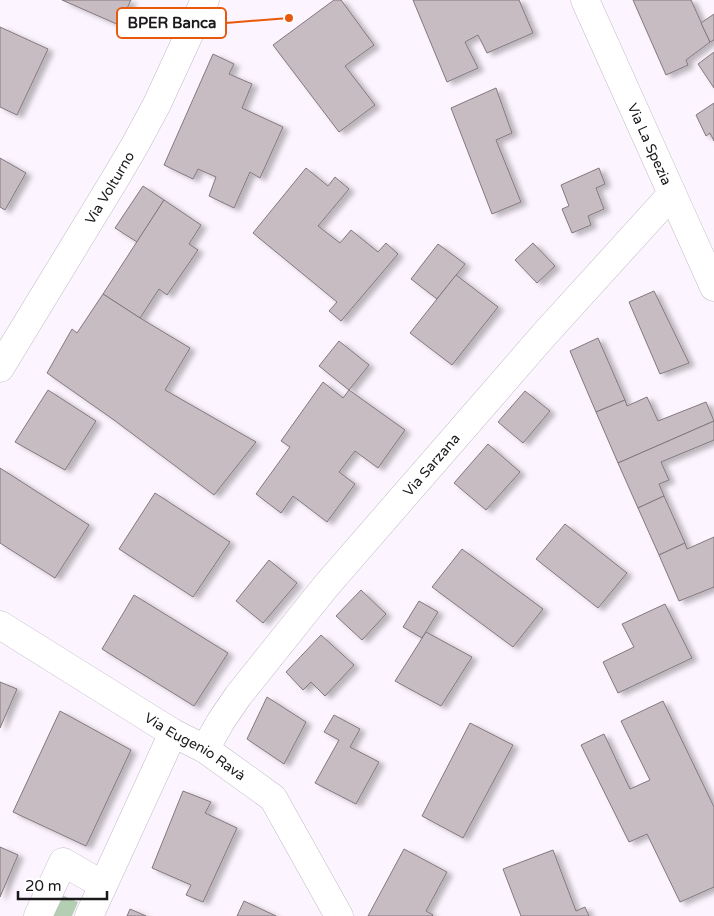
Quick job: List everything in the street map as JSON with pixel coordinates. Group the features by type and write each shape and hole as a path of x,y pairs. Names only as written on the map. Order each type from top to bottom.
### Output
{"street":[{"name":"Via Volturno","path":"0,368 135,145 157,104 205,0"},
{"name":"Via La Spezia","path":"585,0 714,287"},
{"name":"Via Sarzana","path":"205,749 238,696 326,586 537,343 672,194"},
{"name":"Via Eugenio Ravà","path":"0,625 173,733 205,749 273,798 338,916"},
{"path":"89,916 173,733"},
{"path":"38,916 63,862 103,886"}],"green space":[{"path":"57,893 78,902 72,916 47,916"}],"building":[{"path":"62,0 131,0 119,25"},
{"path":"334,0 341,0 374,45 345,66 375,105 339,132 273,45"},
{"path":"413,0 519,0 533,33 487,53 478,35 465,42 478,68 447,82"},
{"path":"633,0 691,0 710,42 686,60 688,65 666,75"},
{"path":"714,14 714,40 710,42 701,23"},
{"path":"0,27 48,49 17,115 0,107"},
{"path":"714,52 714,88 698,64"},
{"path":"213,54 234,64 229,74 252,84 242,108 283,127 260,178 250,172 234,208 209,196 216,177 198,169 193,179 164,165"},
{"path":"496,88 512,133 496,140 521,202 492,214 451,108"},
{"path":"714,103 714,141 710,133 706,136 696,115"},
{"path":"0,158 26,173 5,210 0,207"},
{"path":"306,168 328,186 335,177 349,189 318,226 340,243 351,230 378,252 386,243 398,254 341,321 329,311 337,302 253,233"},
{"path":"599,168 605,184 596,188 604,209 588,216 591,225 572,233 562,209 569,206 561,185"},
{"path":"143,186 164,200 137,242 115,228"},
{"path":"164,200 201,225 189,244 198,250 167,295 159,289 140,318 103,294"},
{"path":"533,243 555,266 537,283 515,260"},
{"path":"438,244 465,264 437,299 411,279"},
{"path":"456,275 498,307 452,365 410,333"},
{"path":"654,291 689,363 660,374 629,302"},
{"path":"103,294 190,348 165,390 256,442 214,495 114,420 47,373 72,329 77,333"},
{"path":"598,338 625,400 596,412 570,351"},
{"path":"339,341 369,365 349,390 319,366"},
{"path":"323,382 343,398 349,390 405,430 378,468 355,451 339,472 355,484 327,522 293,496 281,513 256,494 290,447 281,441"},
{"path":"48,390 96,421 65,470 15,442"},
{"path":"525,391 550,411 523,443 498,422"},
{"path":"647,397 658,421 706,402 714,421 618,463 596,412 625,400 627,406"},
{"path":"714,421 714,440 661,462 669,480 659,484 664,496 638,508 618,463"},
{"path":"488,444 520,472 486,510 454,483"},
{"path":"0,468 89,525 55,578 0,543"},
{"path":"155,493 230,542 193,597 119,549"},
{"path":"664,496 685,543 659,555 638,508"},
{"path":"565,524 627,573 598,608 536,559"},
{"path":"714,537 714,587 679,601 659,555 685,543 687,549"},
{"path":"462,549 543,609 513,647 432,587"},
{"path":"269,560 297,583 263,623 236,601"},
{"path":"361,590 386,614 362,640 336,616"},
{"path":"134,595 228,653 194,706 102,649"},
{"path":"419,601 438,612 422,638 403,627"},
{"path":"665,604 692,658 618,693 603,662 634,647 622,624"},
{"path":"426,632 472,657 441,706 395,681"},
{"path":"321,635 354,665 325,696 311,682 303,690 286,672"},
{"path":"0,682 17,689 0,728"},
{"path":"267,697 306,722 284,764 247,739"},
{"path":"663,701 714,807 714,887 680,902 647,834 629,842 581,745 604,734 630,789 650,780 621,721"},
{"path":"60,711 131,750 86,846 13,812"},
{"path":"334,715 360,729 350,747 379,762 356,804 315,783 339,740 324,732"},
{"path":"470,723 513,745 463,838 422,816"},
{"path":"183,791 211,802 205,813 237,828 203,902 186,895 191,885 152,868"},
{"path":"0,847 18,855 0,897"},
{"path":"404,849 447,872 426,911 433,915 368,916"},
{"path":"553,850 576,911 585,907 589,916 521,916 503,869"},
{"path":"244,901 276,916 237,916"},
{"path":"130,909 146,916 127,916"}],"place":[{"name":"BPER Banca","path":"289,18"}]}
